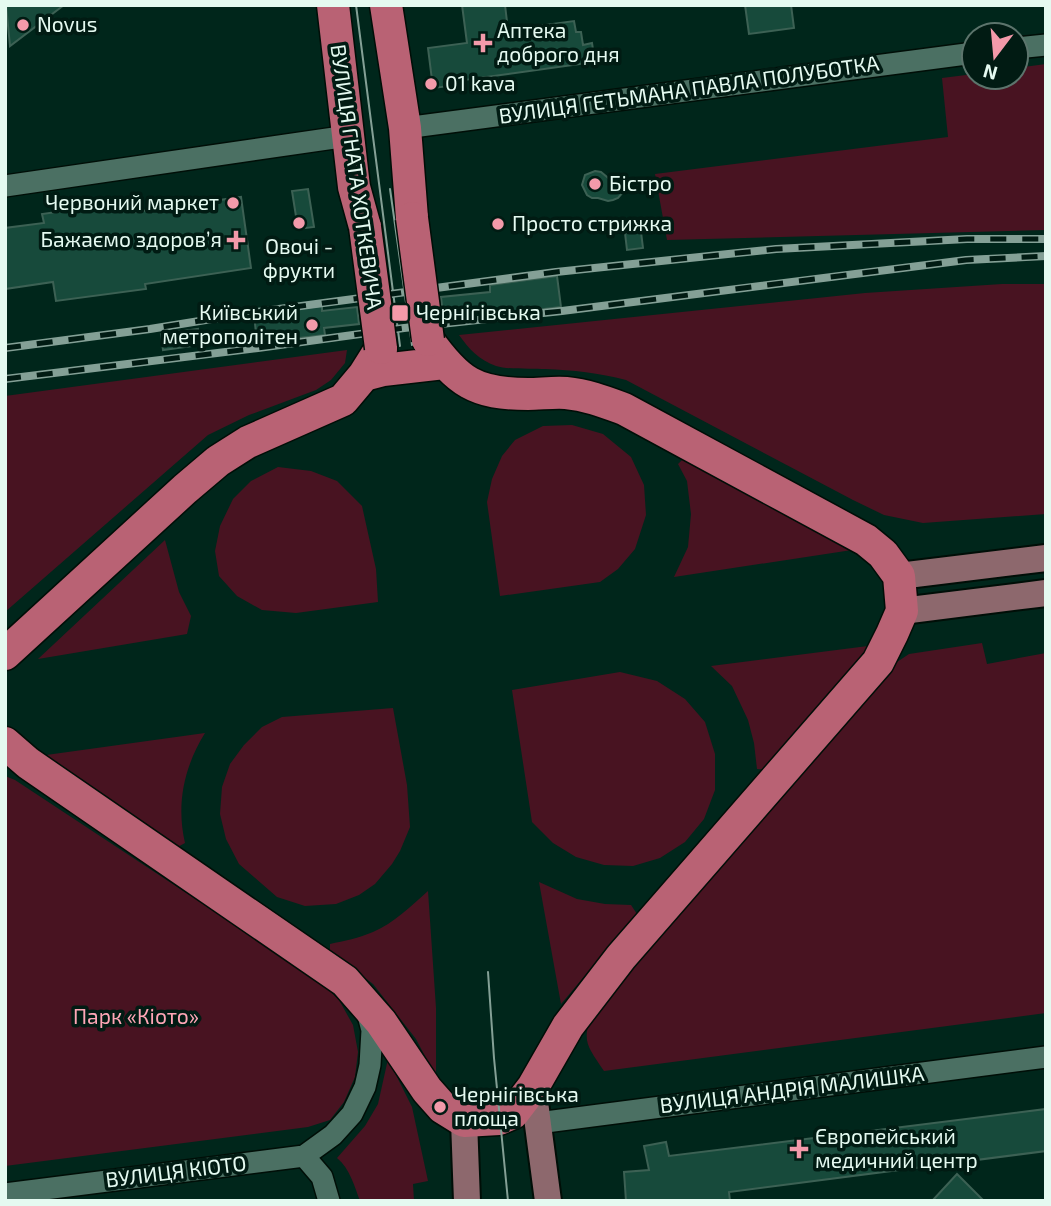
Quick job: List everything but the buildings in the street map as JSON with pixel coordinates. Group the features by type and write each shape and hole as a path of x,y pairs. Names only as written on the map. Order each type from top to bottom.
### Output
{"highway":[{"name":"ВУЛИЦЯ ГНАТА ХОТКЕВИЧА","path":"333,5 354,187 365,227 381,348 364,375"},
{"path":"5,743 28,763 345,981 365,1002 427,1090 443,1108 464,1121 499,1119 513,1113 533,1087 568,1026 621,957 878,662 902,611 899,576 883,554 866,540 624,409 595,398 566,393 501,393 472,386 436,351 412,218 404,128 386,5"},
{"path":"5,654 218,461 248,442 343,400 364,375 436,351"}],"main road":[{"path":"899,576 1046,558"},
{"path":"902,611 1046,593"},
{"path":"533,1087 548,1201"},
{"path":"464,1121 467,1201"}],"street":[{"name":"ВУЛИЦЯ ГЕТЬМАНА ПАВЛА ПОЛУБОТКА","path":"404,128 960,55"},
{"path":"5,186 348,136"},
{"path":"329,1201 322,1177 304,1156 332,1135 352,1114 365,1087 370,1065 372,1030 365,1002"},
{"name":"ВУЛИЦЯ АНДРІЯ МАЛИШКА","path":"538,1124 1046,1057"},
{"name":"ВУЛИЦЯ КІОТО","path":"5,1194 304,1156"}],"green space":[{"path":"1046,64 1046,230 667,240 655,174 948,137 942,78 960,76 960,91 1030,91 1030,66"},
{"path":"1002,284 1046,284 1046,514 923,523 884,515 626,380 576,371 496,366 484,361 459,335 865,293"},
{"path":"347,350 345,363 331,380 316,390 249,415 208,435 5,612 5,396"},
{"path":"572,425 603,434 631,457 644,485 646,515 635,549 618,569 600,582 500,596 487,502 492,479 502,456 515,440 543,426"},
{"path":"685,457 852,550 674,577 688,547 691,514 687,481 678,464"},
{"path":"278,467 311,471 337,481 362,506 376,569 378,602 296,613 262,610 237,596 219,576 215,551 220,526 233,499 251,481"},
{"path":"165,540 179,592 191,616 187,634 38,659"},
{"path":"982,643 987,664 1046,653 1046,1013 604,1071 587,1042 594,1009 891,666 909,654"},
{"path":"868,646 870,656 769,770 757,769 748,720 732,686 711,666"},
{"path":"620,672 657,681 685,699 705,722 715,754 715,790 704,819 685,842 660,858 633,866 604,865 576,857 553,843 532,822 512,690"},
{"path":"393,708 407,785 410,827 400,851 375,884 359,895 336,904 305,906 277,897 239,864 226,839 220,814 222,787 230,764 262,727 282,717"},
{"path":"205,733 192,759 184,786 181,814 185,843 174,849 39,756"},
{"name":"Парк «Кіото»","path":"5,776 15,780 318,980 339,1000 353,1025 358,1052 355,1077 344,1102 330,1120 308,1127 5,1166"},
{"path":"539,882 577,899 631,905 637,914 561,1004"},
{"path":"428,891 436,1008 436,1077 416,1039 373,984 330,951 330,944 362,936 388,924"},
{"path":"388,1059 412,1107 428,1181 413,1184 414,1201 360,1201 354,1183 337,1158 365,1126 378,1104"}],"tram line":[{"path":"356,5 400,346"},
{"path":"390,189 412,345"},
{"path":"488,972 508,1201"}],"railway":[{"path":"5,348 556,272 776,249 967,239 1046,239"},
{"path":"5,379 966,260 1046,256"}],"place":[{"name":"Novus","path":"23,25"},
{"name":"Аптека доброго дня","path":"483,43"},
{"name":"01 kava","path":"431,84"},
{"name":"Бістро","path":"595,184"},
{"name":"Червоний маркет","path":"233,203"},
{"name":"Овочі - фрукти","path":"299,223"},
{"name":"Просто стрижка","path":"498,224"},
{"name":"Бажаємо здоровʼя","path":"236,240"},
{"name":"Чернігівська","path":"400,313"},
{"name":"Київський метрополітен","path":"312,325"},
{"name":"Чернігівська площа","path":"440,1107"},
{"name":"Європейський медичний центр","path":"799,1149"}]}
